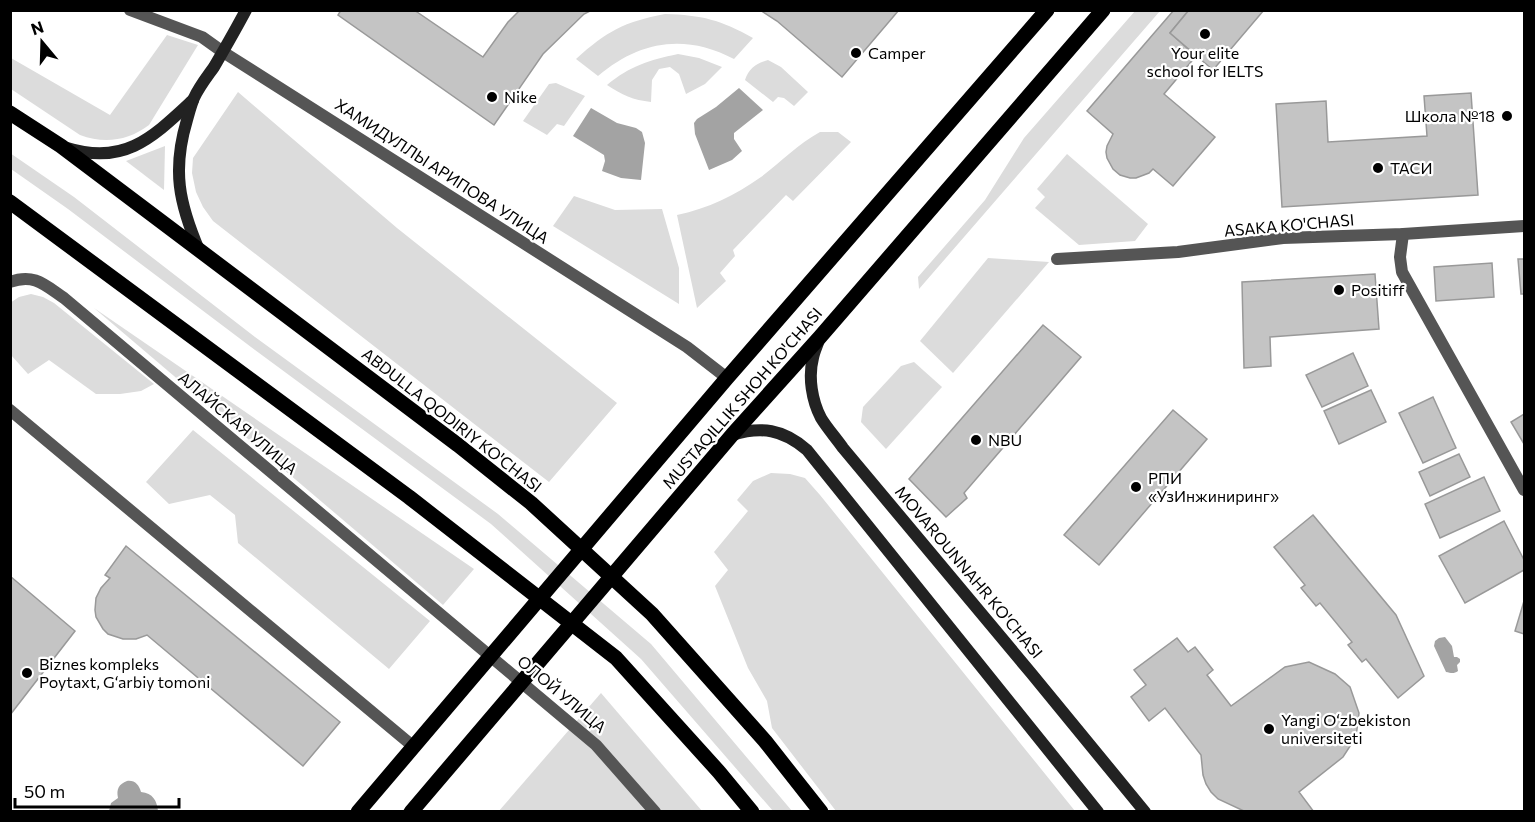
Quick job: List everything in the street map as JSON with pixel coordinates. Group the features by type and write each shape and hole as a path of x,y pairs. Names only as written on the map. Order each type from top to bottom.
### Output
{"main road":[{"name":"MUSTAQILLIK SHOH KO'CHASI","path":"358,812 727,378 1047,10"},
{"name":"MUSTAQILLIK SHOH KO'CHASI","path":"411,812 699,473 1103,10"},
{"name":"ABDULLA QODIRIY KO'CHASI","path":"10,113 61,146 458,445 531,503 652,614 765,741 821,812"},
{"path":"10,202 409,497 616,658 752,812"}],"street":[{"name":"ХАМИДУЛЛЫ АРИПОВА УЛИЦА","path":"130,10 202,37 687,347 727,378"},
{"path":"61,146 83,153 103,154 140,144 164,127 193,99 246,10"},
{"path":"193,99 179,152 178,174 185,215 199,250"},
{"name":"ASAKA KO'CHASI","path":"1057,259 1178,252 1283,238 1403,234 1524,226"},
{"path":"1403,234 1400,256 1402,272 1524,490"},
{"name":"АЛАЙСКАЯ УЛИЦА","path":"10,282 25,278 38,280 64,298 437,612"},
{"name":"MOVAROUNNAHR KO'CHASI","path":"820,337 812,359 811,371 813,395 821,417 843,448 1145,812"},
{"path":"10,410 414,747"},
{"path":"732,435 752,431 774,431 790,437 807,450 1098,812"},
{"name":"ОЛОЙ УЛИЦА","path":"437,612 596,745 655,812"}],"shaded area":[{"path":"1135,11 1160,11 919,289 918,277 985,200 1024,138"},
{"path":"665,14 711,20 753,38 734,59 698,46 663,45 646,48 630,55 598,76 576,59 597,41 617,29 638,20"},
{"path":"167,35 198,45 149,125 133,135 107,140 80,135 11,89 11,58 110,115"},
{"path":"678,54 699,58 722,67 705,84 686,94 679,74 670,67 659,69 652,80 651,102 628,96 607,85 640,65"},
{"path":"768,60 781,67 808,92 794,106 784,98 778,97 773,102 745,80 754,67"},
{"path":"556,83 585,96 564,126 557,124 547,135 523,121 549,84"},
{"path":"739,88 763,110 734,133 734,139 742,151 732,160 709,170 695,134 694,123"},
{"path":"238,92 397,228 617,403 549,482 213,221 196,192 192,173 193,158"},
{"path":"591,108 617,123 642,132 645,143 641,180 621,178 602,171 604,155 573,136"},
{"path":"820,132 838,132 851,142 793,201 786,195 733,250 735,256 720,273 726,281 697,308 677,215 711,205 741,190"},
{"path":"165,146 164,190 126,161"},
{"path":"10,153 74,197 255,337 498,514 651,644 792,811 773,811 641,659 491,524 11,169"},
{"path":"1067,154 1148,224 1135,241 1079,245 1035,208 1045,197 1037,189"},
{"path":"574,196 615,210 662,209 679,268 679,304 553,226"},
{"path":"988,258 1049,262 953,373 920,341"},
{"path":"31,294 54,303 154,384 141,391 96,394 49,360 28,374 11,355 10,303 19,297"},
{"path":"94,308 474,569 443,605"},
{"path":"914,362 942,387 886,449 861,422 863,407 901,366"},
{"path":"193,430 430,621 389,669 238,543 235,515 210,495 169,504 146,482"},
{"path":"771,473 805,478 1075,811 836,811 772,728 767,701 748,668 715,586 728,570 714,552 748,511 737,500 753,481"},
{"path":"1445,637 1452,646 1454,657 1460,659 1457,665 1458,671 1455,673 1446,672 1434,646 1435,641"},
{"path":"601,693 702,811 498,812"},
{"path":"127,781 134,782 141,792 151,796 158,811 109,811 111,803 118,798 119,787"}],"building":[{"path":"341,10 414,10 483,57 508,22 520,10 592,10 584,14 543,54 494,125 338,15"},
{"path":"760,10 899,10 842,77 777,21"},
{"path":"1174,10 1189,10 1170,33 1196,56 1164,94 1215,137 1173,186 1153,169 1149,173 1130,178 1120,175 1113,169 1106,152 1113,134 1087,111"},
{"path":"1189,10 1264,10 1213,70 1170,33"},
{"name":"ТАСИ","path":"1471,93 1478,195 1282,207 1276,104 1326,101 1328,142 1427,136 1424,96"},
{"path":"1518,259 1524,259 1524,294 1521,294"},
{"path":"1492,263 1494,297 1436,301 1434,267"},
{"path":"1375,274 1379,329 1270,337 1271,366 1244,368 1242,282"},
{"name":"NBU","path":"1043,325 1081,357 964,493 967,498 946,517 909,479"},
{"path":"1353,353 1368,386 1322,407 1306,375"},
{"path":"1371,390 1386,422 1339,444 1324,411"},
{"path":"1433,397 1456,448 1423,463 1399,413"},
{"name":"РПИ «УзИнжиниринг»","path":"1173,410 1207,439 1099,565 1064,535"},
{"path":"1524,414 1524,444 1511,422"},
{"path":"1459,454 1470,477 1430,496 1419,472"},
{"path":"1484,477 1500,511 1440,538 1425,504"},
{"path":"1313,515 1396,615 1424,676 1398,698 1366,659 1362,662 1348,645 1352,642 1320,603 1316,606 1301,588 1305,585 1274,547"},
{"path":"1504,521 1524,560 1524,570 1465,603 1439,556"},
{"path":"126,546 340,722 303,766 147,635 136,639 123,639 108,634 103,629 96,617 96,598 110,578 105,575"},
{"name":"Biznes kompleks Poytaxt, G‘arbiy tomoni","path":"10,576 75,631 10,715"},
{"path":"1524,601 1524,634 1515,631"},
{"name":"Yangi Oʻzbekiston universiteti","path":"1177,638 1188,652 1195,647 1213,670 1207,675 1231,706 1285,667 1309,662 1335,674 1350,687 1359,713 1356,737 1343,757 1299,792 1314,812 1246,812 1218,799 1206,784 1201,755 1165,708 1149,721 1131,697 1146,685 1134,670"}],"place":[{"name":"Your elite school for IELTS","path":"1205,34"},
{"name":"Camper","path":"856,53"},
{"name":"Nike","path":"492,97"},
{"name":"Школа №18","path":"1507,116"},
{"name":"ТАСИ","path":"1378,168"},
{"name":"Positiff","path":"1339,290"},
{"name":"NBU","path":"976,440"},
{"name":"РПИ «УзИнжиниринг»","path":"1136,487"},
{"name":"Biznes kompleks Poytaxt, G‘arbiy tomoni","path":"27,673"},
{"name":"Yangi Oʻzbekiston universiteti","path":"1269,729"}]}
